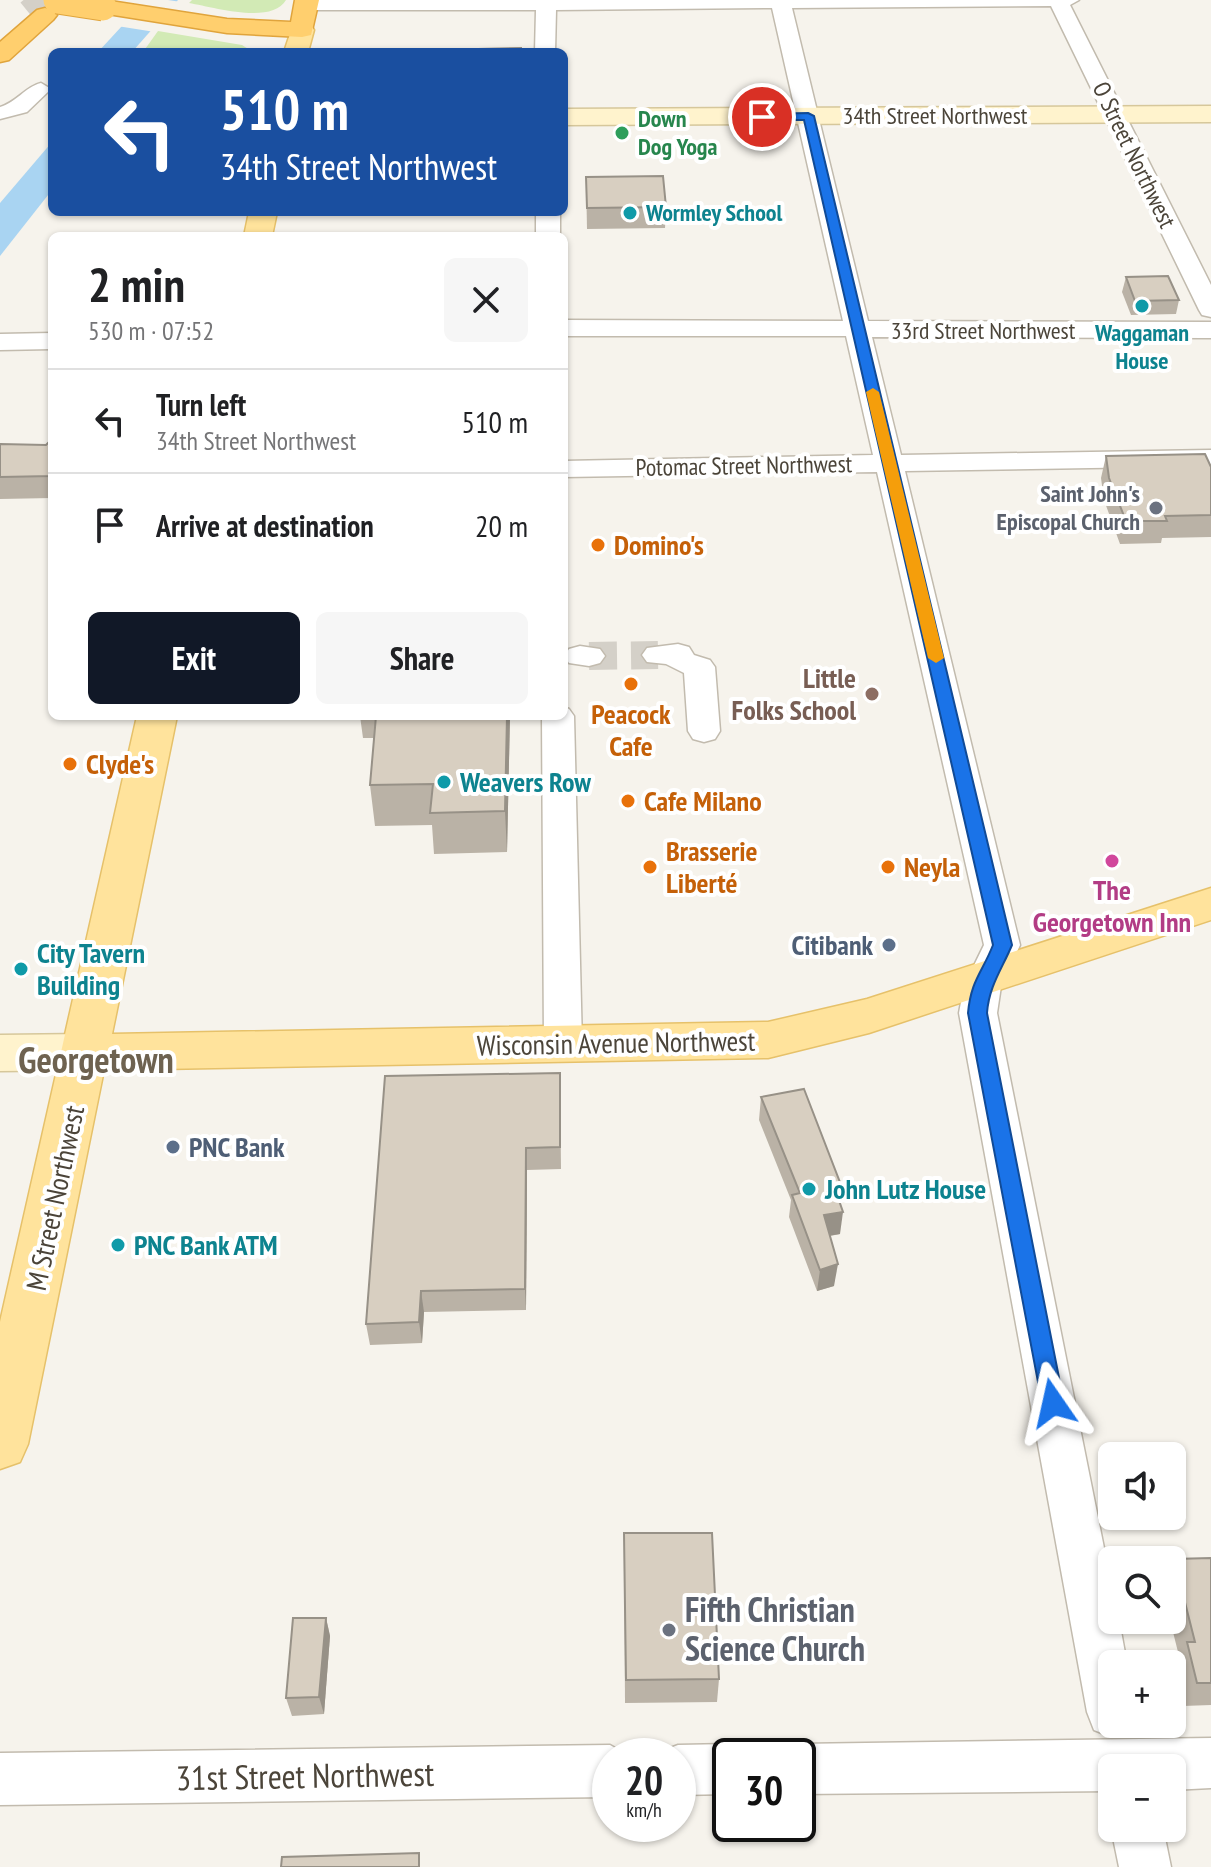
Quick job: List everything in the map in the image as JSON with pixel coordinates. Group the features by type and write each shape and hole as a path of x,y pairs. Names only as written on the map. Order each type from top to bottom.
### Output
{"highway":[{"path":"0,37 47,7 227,26 303,18"},
{"path":"0,55 47,7"},
{"path":"227,26 270,48"}],"main road":[{"name":"M Street Northwest","path":"0,1444 156,720"},
{"name":"Wisconsin Avenue Northwest","path":"86,1052 563,1045 783,1038 869,1016 1211,904"}],"street":[{"name":"O Street Northwest","path":"1058,0 1211,310"},
{"path":"303,18 546,2 1069,0"},
{"path":"545,48 546,2"},
{"path":"780,2 1002,945 977,1000 978,1013 1100,1650"},
{"path":"0,45 47,7"},
{"path":"0,113 20,108 41,89"},
{"name":"34th Street Northwest","path":"568,117 1211,114"},
{"name":"33rd Street Northwest","path":"568,328 1211,330"},
{"path":"0,342 48,341"},
{"name":"Potomac Street Northwest","path":"568,469 1211,458"},
{"path":"658,655 678,654 679,661 699,667 704,731"},
{"path":"558,720 563,1045"},
{"name":"Wisconsin Avenue Northwest","path":"0,1053 86,1052"},
{"path":"816,1769 1078,1767 1121,1752 1211,1763"},
{"name":"31st Street Northwest","path":"0,1779 592,1771"},
{"path":"1140,1842 1145,1867"}],"green space":[{"path":"192,0 286,0 268,12 255,13 189,3"},
{"path":"158,31 247,48 146,48"}],"water":[{"path":"146,0 178,0 136,48 102,48"},
{"path":"48,147 48,195 0,256 0,203"}],"pier":[{"path":"141,0 181,2 155,32 117,26"}],"building":[{"path":"663,176 666,207 587,208 586,177"},
{"path":"1168,276 1179,300 1135,301 1126,277"},
{"path":"48,443 48,476 0,477 0,444"},
{"path":"1205,454 1211,467 1211,515 1165,516 1167,521 1126,521 1109,478 1106,456"},
{"name":"Weavers Row","path":"376,720 507,720 505,811 430,813 433,784 370,785"},
{"path":"560,1073 560,1147 526,1148 525,1289 421,1291 419,1322 366,1324 385,1076"},
{"name":"John Lutz House","path":"804,1089 841,1185 834,1186 843,1212 824,1215 838,1264 820,1270 792,1195 800,1193 761,1097"},
{"name":"Fifth Christian Science Church","path":"624,1533 712,1533 719,1679 626,1680"},
{"path":"1211,1558 1211,1683 1197,1683 1187,1642 1195,1642 1186,1606 1186,1559"},
{"path":"293,1618 326,1618 319,1697 286,1698"},
{"path":"419,1853 419,1867 281,1867 282,1857"}],"tunnel":[{"path":"29,13 45,0"},
{"path":"589,656 658,655"}],"slow traffic":[{"path":"873,392 936,658"}],"place":[{"name":"Down Dog Yoga","path":"622,133"},
{"name":"Wormley School","path":"630,213"},
{"name":"Waggaman House","path":"1142,306"},
{"name":"Saint John's Episcopal Church","path":"1156,508"},
{"name":"Domino's","path":"598,545"},
{"name":"Peacock Cafe","path":"631,684"},
{"name":"Little Folks School","path":"872,694"},
{"name":"Clyde's","path":"70,764"},
{"name":"Weavers Row","path":"444,782"},
{"name":"Cafe Milano","path":"628,801"},
{"name":"The Georgetown Inn","path":"1112,861"},
{"name":"Brasserie Liberté","path":"650,867"},
{"name":"Neyla","path":"888,867"},
{"name":"Citibank","path":"889,945"},
{"name":"City Tavern Building","path":"21,969"},
{"name":"PNC Bank","path":"173,1147"},
{"name":"John Lutz House","path":"809,1189"},
{"name":"PNC Bank ATM","path":"118,1245"},
{"name":"Fifth Christian Science Church","path":"669,1630"}],"district":[{"name":"Georgetown","path":"96,1060"}],"route":[{"path":"762,117 808,116 975,820 1002,945 994,966 979,988 978,1013 1053,1403"}]}
